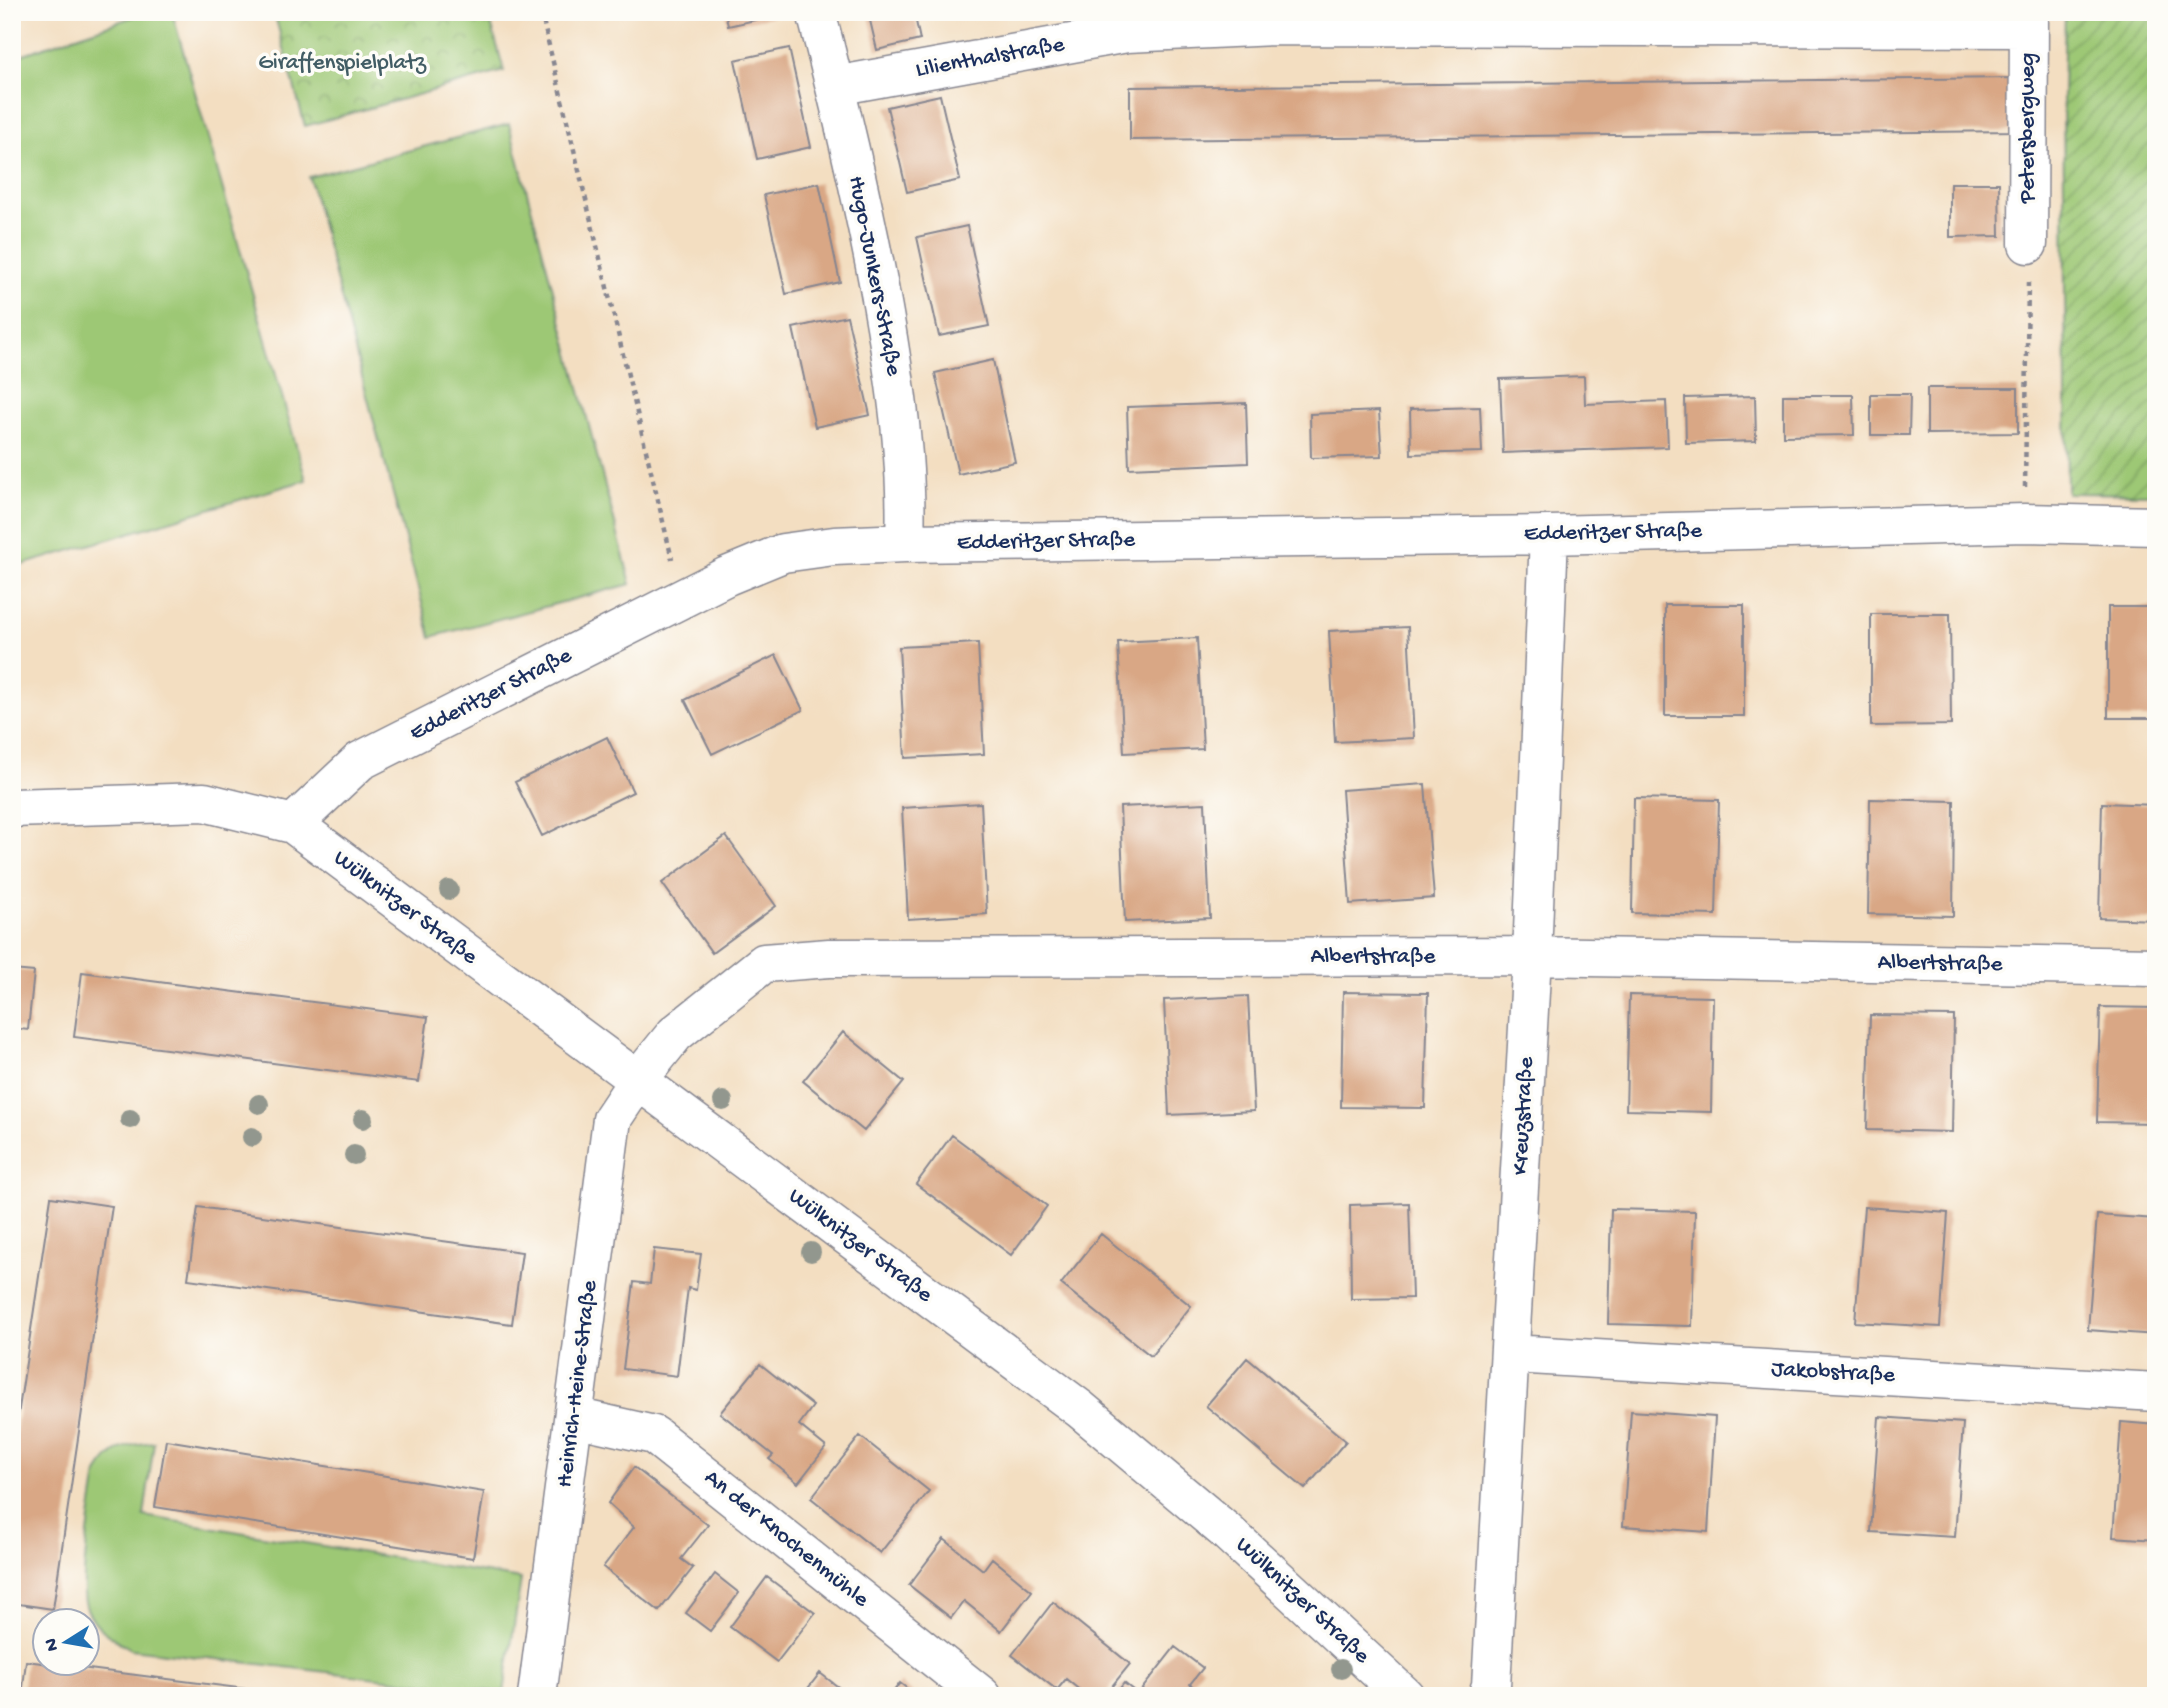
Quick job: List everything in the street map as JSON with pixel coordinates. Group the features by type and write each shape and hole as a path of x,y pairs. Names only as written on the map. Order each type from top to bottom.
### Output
{"street":[{"name":"Hugo-Junkers-Straße","path":"816,12 875,264 900,412 906,505 905,544"},
{"name":"Lilienthalstraße","path":"835,86 1127,33 1273,26 2029,20"},
{"name":"Petersbergweg","path":"2028,244 2029,20"},
{"name":"Edderitzer Straße","path":"293,824 360,761 727,576 783,553 834,546 905,544 1549,535 2025,523 2156,526"},
{"name":"Kreuzstraße","path":"1487,1696 1492,1686 1511,1354 1532,956 1549,535"},
{"path":"12,808 204,802 293,824"},
{"name":"Wülknitzer Straße","path":"293,824 1080,1409 1226,1531 1405,1696"},
{"name":"Albertstraße","path":"638,1080 675,1034 764,963 843,958 1532,956 2156,967"},
{"name":"Heinrich-Heine-Straße","path":"537,1696 612,1119 638,1080"},
{"name":"Jakobstraße","path":"1511,1354 2156,1392"},
{"name":"An der Knochenmühle","path":"574,1417 654,1435 982,1696"}],"path":[{"path":"541,12 683,598"},
{"path":"2025,523 2028,244"}],"green space":[{"path":"147,12 172,12 306,480 12,568 12,58"},
{"name":"Giraffenspielplatz","path":"274,12 488,12 504,71 305,126"},
{"path":"2065,12 2156,12 2156,494 2067,493 2063,95"},
{"path":"509,124 631,584 431,637 309,177"},
{"path":"154,1442 144,1516 521,1579 504,1693 131,1649 112,1637 102,1630 102,1606 86,1606 84,1598 87,1543 97,1473 114,1453 135,1444"}],"building":[{"path":"725,12 786,12 786,13 728,26"},
{"path":"868,12 914,12 920,40 877,50"},
{"path":"789,48 811,147 757,159 735,60"},
{"path":"2018,78 2018,131 1130,140 1130,87"},
{"path":"940,95 960,180 907,192 887,107"},
{"path":"819,183 840,282 786,294 764,195"},
{"path":"1950,183 1999,183 2000,236 1950,237"},
{"path":"967,226 989,326 939,336 917,237"},
{"path":"847,316 870,415 815,427 793,328"},
{"path":"993,360 1015,462 958,474 935,373"},
{"path":"1584,376 1585,404 1666,401 1668,447 1503,453 1500,379"},
{"path":"1927,388 2018,388 2018,433 1927,434"},
{"path":"1871,394 1910,394 1909,435 1871,435"},
{"path":"1783,395 1853,395 1854,435 1783,436"},
{"path":"1755,396 1756,441 1686,443 1685,398"},
{"path":"1246,403 1248,463 1129,468 1127,407"},
{"path":"1480,407 1482,452 1411,454 1410,409"},
{"path":"1379,411 1382,456 1311,458 1310,414"},
{"path":"1665,605 1744,605 1744,716 1665,716"},
{"path":"2108,607 2156,607 2156,718 2108,718"},
{"path":"1871,614 1950,614 1951,725 1871,726"},
{"path":"1408,627 1414,738 1335,742 1329,631"},
{"path":"1197,638 1203,749 1124,753 1118,642"},
{"path":"978,643 984,754 905,758 899,647"},
{"path":"776,655 803,710 712,754 685,700"},
{"path":"607,737 633,792 542,836 515,782"},
{"path":"1425,784 1434,898 1350,904 1342,790"},
{"path":"1634,798 1719,800 1716,915 1632,913"},
{"path":"1870,799 1954,801 1953,916 1868,914"},
{"path":"981,803 987,914 908,919 902,808"},
{"path":"1205,803 1210,918 1125,922 1120,807"},
{"path":"2102,803 2156,805 2156,920 2099,918"},
{"path":"726,836 776,906 712,953 662,883"},
{"path":"12,970 34,972 28,1030 12,1028"},
{"path":"82,972 428,1017 419,1082 74,1037"},
{"path":"1343,992 1428,993 1425,1108 1341,1107"},
{"path":"1629,995 1713,997 1711,1112 1626,1110"},
{"path":"1248,996 1254,1111 1169,1115 1164,1000"},
{"path":"2100,1007 2156,1008 2156,1123 2097,1122"},
{"path":"1870,1015 1954,1016 1952,1132 1867,1130"},
{"path":"843,1032 904,1082 864,1131 803,1081"},
{"path":"952,1135 1047,1206 1011,1255 916,1184"},
{"path":"51,1197 112,1206 53,1606 12,1603 12,1455"},
{"path":"1409,1203 1412,1298 1351,1299 1350,1205"},
{"path":"198,1207 522,1252 512,1324 188,1279"},
{"path":"1864,1207 1948,1213 1940,1327 1855,1322"},
{"path":"1611,1209 1695,1211 1692,1326 1608,1324"},
{"path":"2097,1215 2156,1219 2156,1335 2088,1330"},
{"path":"1101,1234 1191,1306 1151,1356 1061,1284"},
{"path":"654,1249 701,1254 696,1290 688,1288 677,1376 623,1369 634,1282 650,1284"},
{"path":"1247,1358 1346,1441 1305,1489 1206,1406"},
{"path":"760,1364 813,1406 799,1425 826,1447 798,1483 769,1459 773,1455 720,1413"},
{"path":"1631,1411 1715,1417 1708,1532 1623,1526"},
{"path":"1879,1417 1963,1423 1955,1537 1871,1532"},
{"path":"2121,1422 2156,1425 2156,1540 2113,1537"},
{"path":"860,1436 929,1491 880,1553 811,1498"},
{"path":"166,1440 484,1492 473,1558 155,1507"},
{"path":"634,1467 708,1525 681,1559 693,1568 659,1611 603,1567 634,1527 608,1503"},
{"path":"944,1539 983,1570 992,1558 1032,1591 1001,1631 964,1601 951,1618 909,1585"},
{"path":"715,1574 739,1593 710,1631 686,1613"},
{"path":"767,1577 815,1613 777,1662 730,1627"},
{"path":"1053,1602 1130,1664 1104,1696 1087,1696 1066,1679 1057,1690 1012,1655"},
{"path":"1175,1647 1203,1668 1190,1684 1204,1696 1114,1696 1124,1683 1138,1694"},
{"path":"26,1661 32,1662 32,1676 102,1676 102,1671 285,1694 285,1696 22,1696"},
{"path":"820,1673 850,1696 802,1696"},
{"path":"900,1683 917,1696 890,1696"}]}
